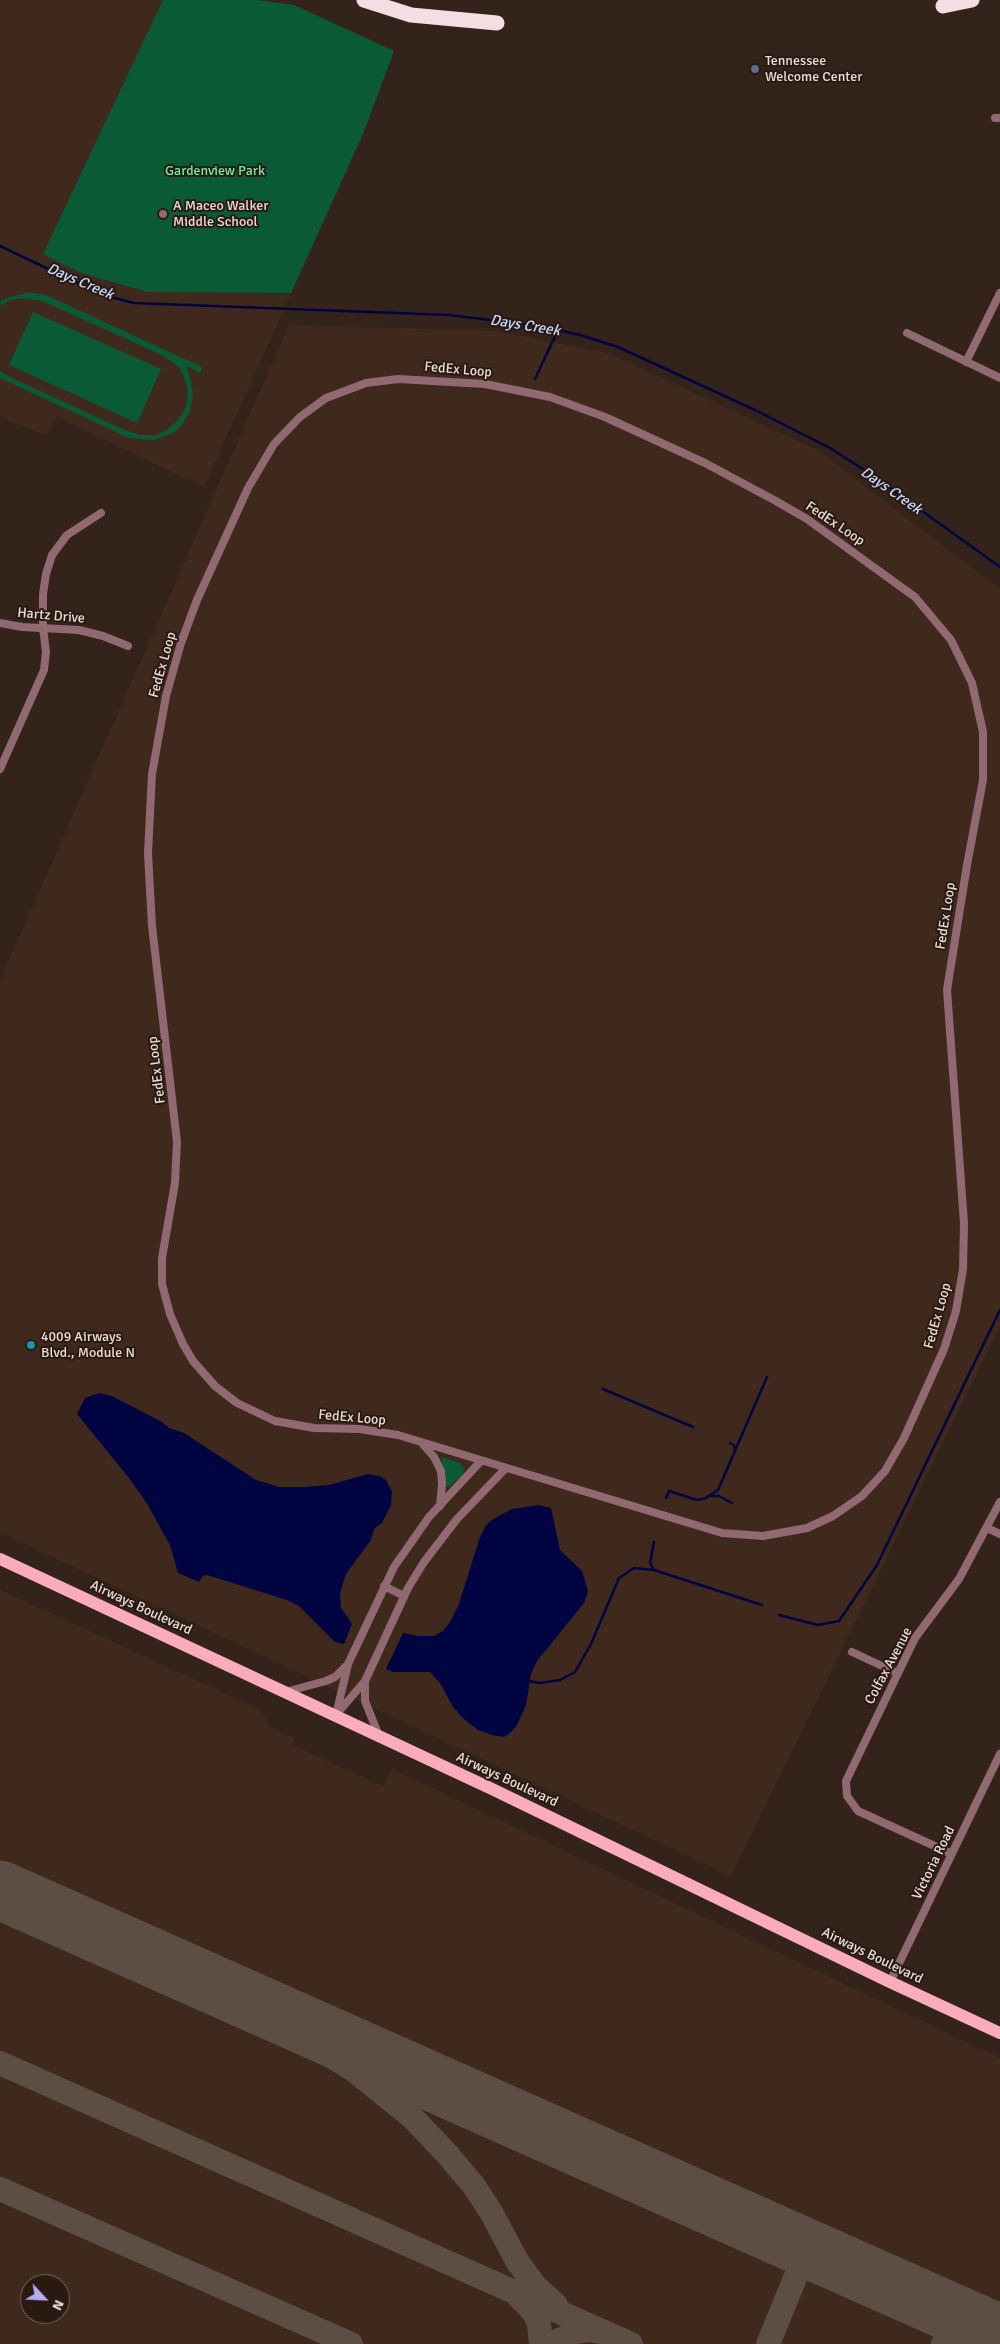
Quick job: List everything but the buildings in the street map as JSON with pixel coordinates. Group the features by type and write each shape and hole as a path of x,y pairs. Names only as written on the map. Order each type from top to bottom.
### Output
{"highway":[{"path":"364,0 411,15 497,24"},
{"path":"942,6 972,0"}],"main road":[{"name":"Airways Boulevard","path":"0,1559 701,1889 890,1982 1000,2033"}],"street":[{"path":"966,362 1000,293"},
{"path":"907,333 1000,378"},
{"name":"FedEx Loop","path":"398,379 485,384 530,392 559,400 605,417 705,463 791,509 901,585 940,624 959,652 965,666 977,700 983,732 983,780 947,990 964,1223 963,1269 956,1311 944,1349 904,1438 890,1463 862,1496 832,1516 806,1528 779,1535 756,1536 722,1534 482,1461 421,1442 373,1431 299,1426 263,1416 237,1403 215,1386 193,1361 183,1344 165,1301 162,1284 162,1258 175,1183 177,1142 152,926 148,853 152,774 172,675 197,600 262,462 287,428 312,407 353,387 379,380 398,379"},
{"path":"0,769 44,670 46,652 43,628 44,584 52,555 67,535 101,513"},
{"name":"Hartz Drive","path":"0,624 90,632 128,646"},
{"path":"421,1442 434,1457 441,1471 440,1506"},
{"path":"335,1716 348,1664 384,1586 410,1543 440,1506 482,1461"},
{"path":"335,1716 365,1681 404,1596 437,1544 506,1468"},
{"name":"Colfax Avenue","path":"952,1854 858,1810 847,1796 846,1781 915,1638 959,1579 1000,1502"},
{"path":"987,1528 1000,1534"},
{"path":"384,1586 404,1596"},
{"path":"852,1652 897,1673"},
{"path":"285,1692 335,1677 348,1664"},
{"path":"365,1681 364,1702 380,1738"},
{"name":"Victoria Road","path":"890,1982 1000,1754"}],"shaded area":[{"name":"A Maceo Walker Middle School","path":"0,0 258,0 294,5 394,51 363,134 204,487 57,417 47,436 0,417"},
{"path":"289,325 495,331 608,353 819,451 1000,589 1000,1326 731,1876 0,1532 0,980"},
{"path":"99,1393 112,1396 162,1422 169,1428 184,1433 256,1480 279,1487 329,1485 368,1474 380,1476 386,1480 392,1491 391,1505 382,1523 374,1529 371,1540 346,1574 340,1593 341,1608 352,1624 344,1644 335,1642 299,1606 287,1600 207,1575 203,1576 199,1582 178,1573 170,1545 146,1502 77,1414 85,1398"},
{"path":"539,1505 551,1508 560,1550 582,1571 588,1591 584,1603 537,1661 531,1674 526,1705 517,1725 504,1737 492,1735 478,1730 464,1719 453,1707 440,1683 430,1672 393,1672 386,1669 403,1633 434,1636 443,1631 450,1622 459,1604 479,1540 486,1525 512,1509"},
{"path":"0,1590 259,1709 271,1727 295,1738 292,1745 383,1786 392,1769 1000,2058 1000,2344 0,2344"}],"green space":[{"name":"Gardenview Park","path":"163,0 258,0 294,5 394,51 363,134 291,293 148,292 81,273 43,254"},
{"path":"28,292 46,295 202,367 200,373 186,366 193,395 190,411 181,426 173,433 154,440 129,438 0,378 0,371 127,431 141,435 156,435 168,429 178,420 186,407 188,391 184,377 179,367 162,355 42,301 21,298 8,301 0,306 1,300"},
{"path":"33,312 161,369 137,423 9,365"},
{"path":"441,1457 459,1462 464,1468 463,1474 449,1487 446,1487"}],"waterway":[{"name":"Days Creek","path":"0,246 103,295 134,303 449,315 540,326 580,335 618,347 755,410 830,448 872,475 1000,567"},
{"path":"535,379 558,330"},
{"path":"779,1615 818,1625 839,1621 877,1565 1000,1310"},
{"path":"666,1498 669,1491 697,1500 706,1498 718,1490 767,1377"},
{"path":"603,1389 693,1427"},
{"path":"730,1443 734,1445 735,1451"},
{"path":"711,1496 719,1496 732,1503"},
{"path":"654,1542 650,1563 654,1570"},
{"path":"528,1681 540,1683 560,1680 575,1672 591,1644 619,1578 634,1568 654,1570 762,1605"}],"taxiway":[{"path":"0,1902 32,1904"},
{"path":"226,1991 352,2069 413,2118 474,2186 491,2212 517,2261 536,2287 556,2305"},
{"path":"0,2063 631,2344"},
{"path":"0,2189 351,2344"},
{"path":"768,2344 807,2249"},
{"path":"518,2296 533,2311 539,2324 541,2344"},
{"path":"943,2344 956,2315"},
{"path":"551,2344 576,2332 589,2330 601,2332"}],"runway":[{"path":"0,1890 1000,2334"}],"place":[{"name":"Tennessee Welcome Center","path":"755,69"},
{"name":"A Maceo Walker Middle School","path":"163,214"},
{"name":"4009 Airways Blvd., Module N","path":"31,1345"}]}
